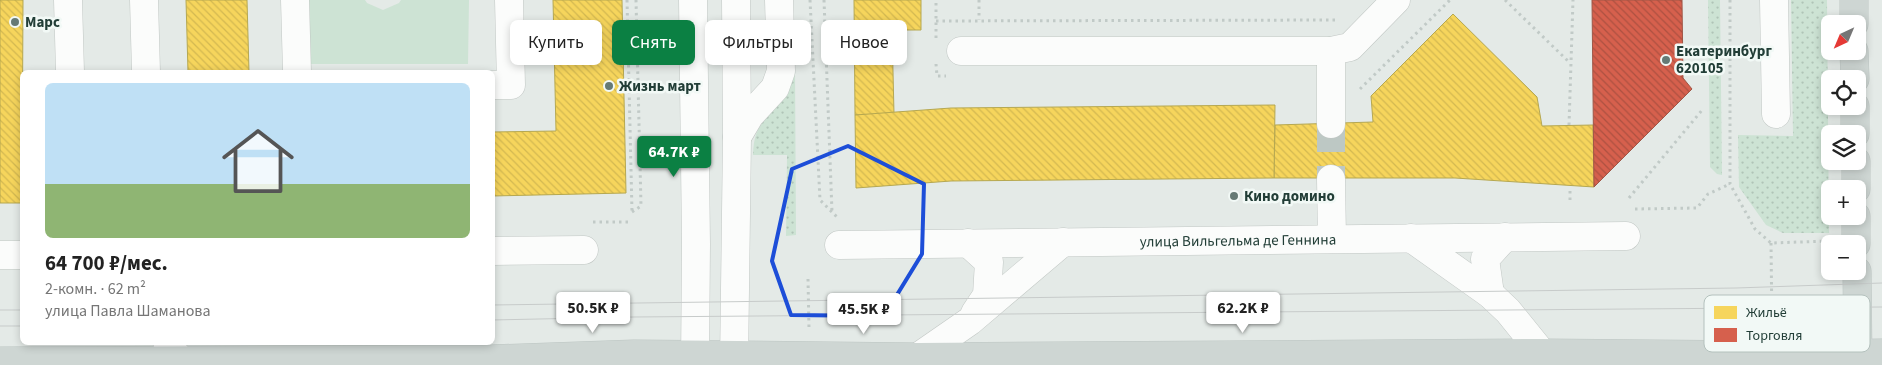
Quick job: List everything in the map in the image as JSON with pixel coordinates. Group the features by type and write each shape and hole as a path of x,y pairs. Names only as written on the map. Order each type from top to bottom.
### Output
{"main road":[{"path":"1854,0 1854,15"},
{"path":"1858,280 1860,295"},
{"path":"0,361 173,351 482,359 634,354 695,360 735,360 810,355 918,358 1542,353 1773,354 1866,357"}],"street":[{"path":"68,0 70,70"},
{"path":"144,0 146,70"},
{"path":"295,0 297,70"},
{"path":"495,85 511,85 509,0"},
{"path":"693,0 696,244 695,360"},
{"path":"735,360 736,0"},
{"path":"737,136 750,115 774,88 781,71 779,0"},
{"path":"961,50 1331,51 1350,47 1396,0"},
{"path":"1774,0 1776,114"},
{"path":"1331,51 1331,124"},
{"path":"1332,179 1332,239"},
{"name":"улица Вильгельма де Геннина","path":"839,245 1626,236"},
{"path":"1490,294 1485,259 1505,237"},
{"path":"1411,238 1490,294 1508,311 1542,353"},
{"path":"918,358 970,321 1063,242"},
{"path":"968,243 989,262 987,295 970,321"},
{"path":"495,251 584,250"},
{"path":"0,255 20,255"}],"path":[{"path":"627,0 632,212 641,206 636,0"},
{"path":"810,0 820,200 832,212 824,0"},
{"path":"978,0 979,20"},
{"path":"1505,0 1570,63"},
{"path":"1569,125 1572,0"},
{"path":"1730,0 1730,184 1755,229 1771,243 1821,241"},
{"path":"936,22 979,20 1345,20"},
{"path":"1629,198 1703,109"},
{"path":"1708,194 1730,184"},
{"path":"1570,187 1570,200"},
{"path":"1771,243 1772,295"},
{"path":"808,278 810,355"}],"highlighted area":[{"path":"848,146 924,184 922,254 884,316 791,315 772,261 792,169"}],"green space":[{"path":"303,0 365,0 367,3 383,10 399,3 401,0 469,0 468,64 305,64"},
{"path":"1708,0 1720,0 1722,175 1717,174 1710,167"},
{"path":"1791,0 1827,0 1827,15 1821,15 1821,60 1828,60 1828,70 1821,70 1821,115 1828,115 1828,125 1821,125 1821,170 1828,170 1829,180 1821,180 1821,225 1829,225 1829,233 1783,233 1766,225 1739,187 1738,135 1793,136"},
{"path":"795,67 796,235 786,236 787,155 753,155 758,129 781,100"}],"building: Жильё":[{"path":"0,0 23,0 23,70 20,70 20,203 0,203"},
{"path":"186,0 247,0 249,70 188,70"},
{"path":"553,0 622,0 622,20 612,20 612,65 623,65 626,193 495,196 495,132 556,131 554,65 602,65 602,20 553,20"},
{"path":"854,0 921,0 921,30 907,30 907,20 854,20"},
{"path":"1453,14 1537,97 1542,126 1593,125 1594,187 1455,178 1274,178 1275,125 1373,122 1371,96"},
{"path":"855,65 893,65 894,114 855,115"},
{"path":"1275,105 1274,178 951,181 856,188 855,115 951,108"}],"building: Торговля":[{"path":"1592,0 1682,0 1683,78 1692,89 1594,187"}],"tunnel":[{"path":"1331,124 1331,179"}],"tram line":[{"path":"495,305 1736,288 1882,283"},
{"path":"1870,307 1882,307"},
{"path":"495,320 633,317 1704,308"},
{"path":"0,310 20,310"},
{"path":"0,326 20,326"}],"place":[{"name":"Марс","path":"15,22"},
{"name":"Екатеринбург 620105","path":"1666,60"},
{"name":"Жизнь март","path":"609,86"},
{"name":"Кино домино","path":"1234,196"}]}
